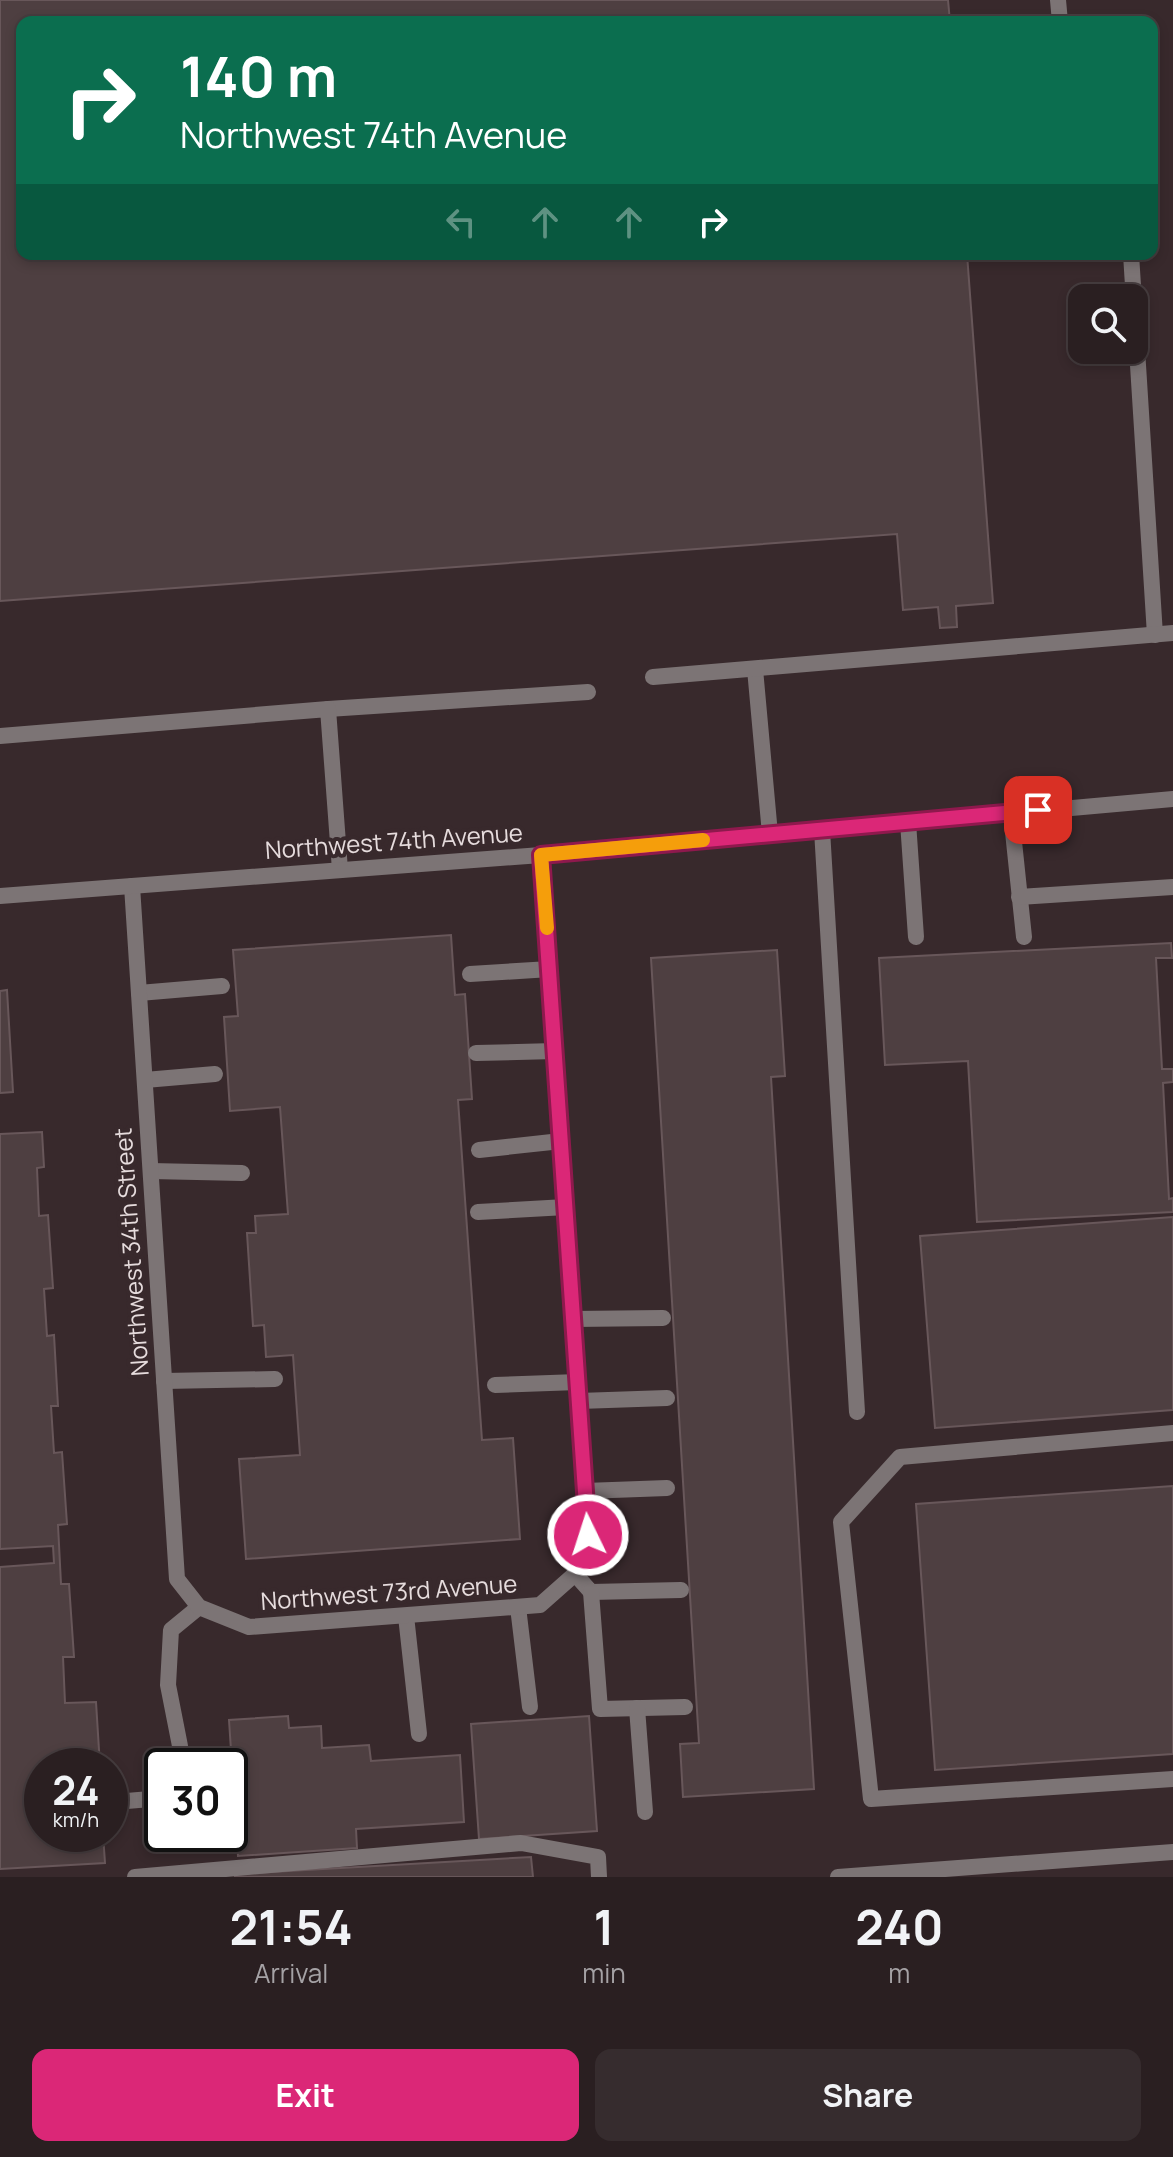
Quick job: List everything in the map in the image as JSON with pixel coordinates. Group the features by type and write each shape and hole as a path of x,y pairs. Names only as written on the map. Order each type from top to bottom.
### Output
{"street":[{"path":"1131,260 1155,635"},
{"path":"653,677 1173,633"},
{"path":"755,669 770,834"},
{"path":"0,736 328,709 588,692"},
{"path":"328,709 340,870"},
{"name":"Northwest 74th Avenue","path":"0,896 541,855 1173,799"},
{"path":"1011,813 1024,937"},
{"path":"908,822 916,937"},
{"path":"822,830 857,1412"},
{"path":"541,855 588,1535 575,1574 591,1592 600,1709 685,1707"},
{"name":"Northwest 34th Street","path":"132,886 177,1579 199,1607"},
{"path":"1019,897 1173,887"},
{"path":"470,974 550,969"},
{"path":"139,993 222,986"},
{"path":"476,1053 555,1051"},
{"path":"145,1080 215,1074"},
{"path":"479,1150 561,1141"},
{"path":"151,1171 242,1173"},
{"path":"478,1212 566,1207"},
{"path":"573,1319 663,1318"},
{"path":"164,1381 275,1379"},
{"path":"495,1385 578,1382"},
{"path":"579,1401 667,1398"},
{"path":"1173,1433 900,1457 841,1522 871,1799 1173,1779"},
{"path":"585,1491 667,1488"},
{"name":"Northwest 73rd Avenue","path":"199,1607 249,1627 518,1607 540,1605 575,1574"},
{"path":"591,1592 681,1590"},
{"path":"180,1748 168,1685 171,1630 199,1607"},
{"path":"518,1607 530,1707"},
{"path":"406,1616 419,1734"},
{"path":"637,1708 645,1812"},
{"path":"135,1877 521,1843 598,1857 599,1877"},
{"path":"838,1877 1173,1852"}],"building":[{"path":"0,0 948,0 949,16 16,16 16,260 967,260 993,603 956,606 957,627 940,628 938,607 903,610 897,534 0,601"},
{"path":"451,935 455,995 465,994 472,1099 458,1100 482,1440 513,1438 520,1539 246,1559 239,1459 300,1455 293,1355 266,1357 264,1325 253,1326 247,1233 256,1233 255,1216 288,1214 280,1107 230,1111 224,1017 238,1016 233,950"},
{"path":"1171,943 1172,958 1156,958 1162,1069 1173,1069 1173,1082 1163,1083 1169,1199 1173,1198 1173,1212 977,1222 968,1061 885,1065 879,958"},
{"path":"777,950 785,1076 771,1077 814,1789 683,1797 680,1744 699,1743 651,958"},
{"path":"7,990 13,1092 0,1093 0,991"},
{"path":"42,1132 44,1167 37,1168 39,1216 48,1215 53,1288 44,1289 47,1336 54,1335 58,1406 51,1406 54,1453 62,1452 67,1524 58,1525 61,1584 69,1584 74,1657 63,1657 65,1703 96,1702 99,1748 24,1748 24,1852 104,1852 105,1863 0,1869 0,1567 54,1563 53,1546 0,1549 0,1134"},
{"path":"1173,1217 1173,1410 935,1428 920,1236"},
{"path":"1173,1486 1173,1754 935,1770 916,1504"},
{"path":"288,1716 289,1728 321,1726 322,1748 369,1745 371,1761 460,1755 464,1822 356,1829 357,1848 238,1856 238,1852 248,1852 248,1748 231,1748 229,1720"},
{"path":"589,1716 597,1831 479,1839 471,1724"},
{"path":"531,1857 533,1877 235,1877 235,1874"}],"slow traffic":[{"path":"547,928 541,855 703,840"}],"route":[{"path":"588,1535 541,855 1038,810"}]}
